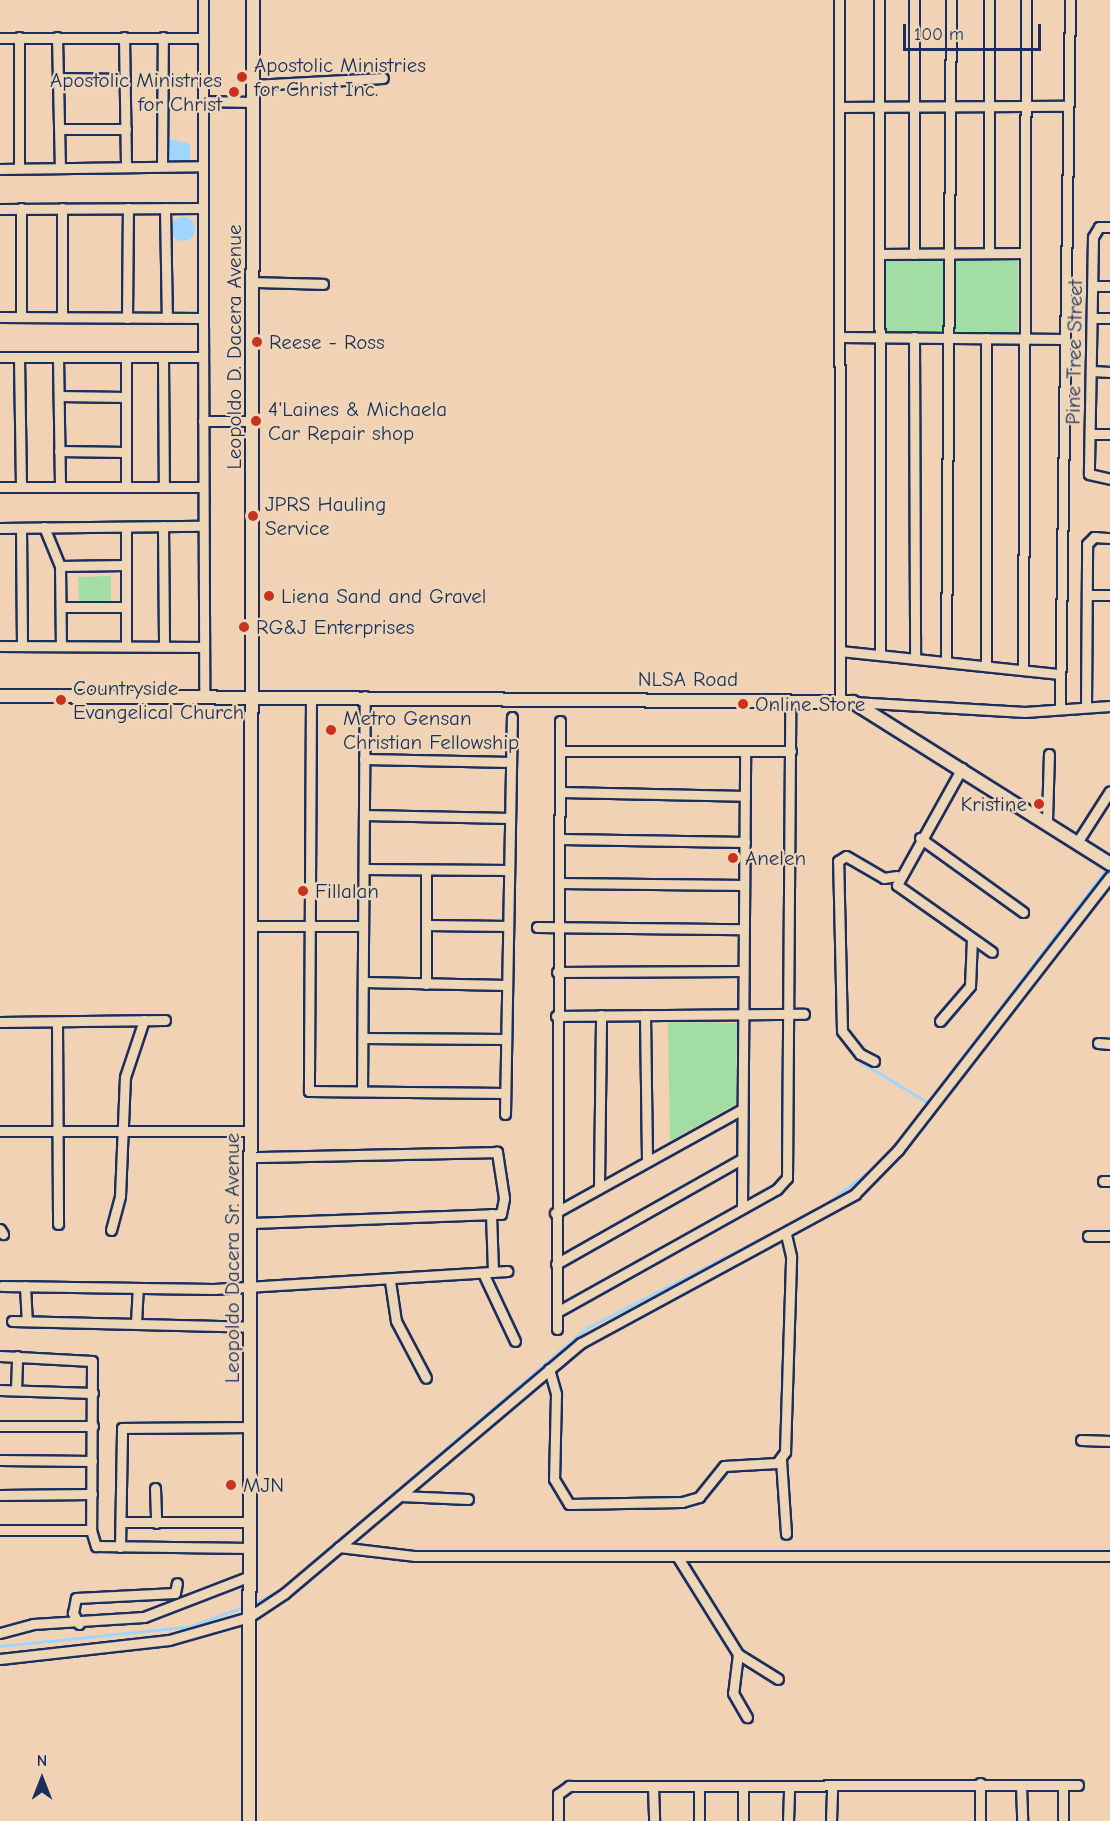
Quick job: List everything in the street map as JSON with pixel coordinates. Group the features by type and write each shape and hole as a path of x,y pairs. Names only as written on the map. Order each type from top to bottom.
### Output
{"main road":[{"name":"Leopoldo D. Dacera Avenue","path":"253,0 255,695"},
{"name":"NLSA Road","path":"0,696 255,695 847,701"},
{"name":"Leopoldo Dacera Sr. Avenue","path":"249,1821 255,695"},
{"path":"847,701 1047,819 1108,863"}],"street":[{"path":"203,0 204,695"},
{"path":"839,0 840,651 847,701 1024,712 1060,707 1110,706"},
{"path":"879,0 880,655"},
{"path":"914,0 914,254"},
{"path":"946,662 953,254 951,0"},
{"path":"988,0 989,253"},
{"path":"1023,670 1026,0"},
{"path":"1060,707 1070,0"},
{"path":"19,37 19,168"},
{"path":"57,37 60,167"},
{"path":"124,37 126,165"},
{"path":"162,165 163,37"},
{"path":"0,38 203,38"},
{"path":"59,78 124,79"},
{"path":"253,85 382,78"},
{"path":"203,101 253,102"},
{"path":"839,107 1068,106"},
{"path":"60,129 126,129"},
{"path":"0,169 126,165 203,166"},
{"path":"21,208 21,317"},
{"path":"62,208 62,317"},
{"path":"127,318 128,208"},
{"path":"165,208 167,318"},
{"path":"0,209 203,208"},
{"name":"Pine Tree Street","path":"1110,227 1099,227 1093,237 1094,318 1090,434 1090,479 1110,479"},
{"path":"880,254 1025,253"},
{"path":"253,282 323,284"},
{"path":"1094,286 1110,286"},
{"path":"0,317 203,318"},
{"path":"1094,318 1110,318"},
{"path":"840,337 1065,339"},
{"path":"914,337 915,659"},
{"path":"986,338 986,666"},
{"path":"0,357 203,357"},
{"path":"58,357 60,487"},
{"path":"126,357 126,487"},
{"path":"20,358 21,487"},
{"path":"163,358 164,487"},
{"path":"1092,371 1110,372"},
{"path":"59,396 126,397"},
{"path":"203,421 253,421"},
{"path":"1090,434 1110,434"},
{"path":"59,451 126,452"},
{"path":"0,487 203,487"},
{"path":"163,526 164,646"},
{"path":"0,528 203,526"},
{"path":"44,527 60,566 61,646"},
{"path":"126,527 126,646"},
{"path":"21,528 22,645"},
{"path":"1086,707 1089,539 1110,538"},
{"path":"60,566 125,565"},
{"path":"1088,595 1110,595"},
{"path":"61,607 126,607"},
{"path":"0,646 204,647"},
{"path":"840,651 1060,674"},
{"path":"311,696 309,1091 506,1093"},
{"path":"362,1091 365,696"},
{"path":"556,1312 742,1207 787,1178 790,700"},
{"path":"505,1114 512,717"},
{"path":"557,1329 556,928 561,839 560,721"},
{"path":"561,750 791,751"},
{"path":"742,1207 740,1160 746,842 745,752"},
{"path":"1047,819 1049,754"},
{"path":"364,759 511,762"},
{"path":"962,768 897,876 900,891 992,952"},
{"path":"1078,841 1110,791"},
{"path":"561,792 745,796"},
{"path":"364,815 510,818"},
{"path":"920,838 1023,912"},
{"path":"561,839 746,842"},
{"path":"874,1061 860,1054 842,1031 838,861 846,856 884,878 897,876"},
{"path":"364,869 509,870"},
{"path":"426,870 426,984"},
{"path":"0,1659 169,1640 249,1617 339,1547 549,1369 606,1328 786,1234 872,1181 1110,877"},
{"path":"559,883 744,885"},
{"path":"426,925 508,926"},
{"path":"254,926 363,926"},
{"path":"537,927 743,929"},
{"path":"940,1021 970,986 972,939"},
{"path":"557,972 743,970"},
{"path":"363,982 507,985"},
{"path":"556,1016 804,1014"},
{"path":"599,1185 601,1015"},
{"path":"645,1015 646,1160"},
{"path":"111,1230 126,1133 121,1117 125,1077 144,1020"},
{"path":"0,1022 165,1020"},
{"path":"57,1022 58,1224"},
{"path":"363,1038 506,1039"},
{"path":"1098,1043 1110,1044"},
{"path":"555,1213 599,1185 741,1110"},
{"path":"0,1131 59,1130 126,1133 252,1131"},
{"path":"252,1156 497,1152 502,1160 503,1210 491,1214 252,1223"},
{"path":"556,1264 740,1160"},
{"path":"491,1214 488,1272 515,1341"},
{"path":"786,1234 791,1256 782,1460 786,1534"},
{"path":"1088,1236 1110,1236"},
{"path":"2,1286 251,1287 390,1281 507,1271"},
{"path":"390,1281 396,1322 426,1378"},
{"path":"25,1286 27,1321"},
{"path":"136,1323 138,1288"},
{"path":"12,1321 251,1327"},
{"path":"0,1356 88,1357 93,1364 91,1530 96,1546 250,1548"},
{"path":"16,1390 17,1356"},
{"path":"549,1369 556,1394 554,1479 569,1504 682,1502 699,1497 724,1466 782,1460"},
{"path":"0,1390 93,1393"},
{"path":"0,1426 93,1426"},
{"path":"120,1547 122,1428 250,1427"},
{"path":"1081,1440 1110,1441"},
{"path":"0,1460 92,1461"},
{"path":"155,1488 156,1523"},
{"path":"0,1495 92,1494"},
{"path":"400,1496 468,1499"},
{"path":"121,1522 250,1522"},
{"path":"0,1530 91,1530"},
{"path":"339,1547 415,1556 1110,1556"},
{"path":"677,1556 738,1654 778,1678"},
{"path":"0,1633 33,1624 79,1624 144,1617 250,1576"},
{"path":"79,1624 73,1613 76,1598 175,1593 177,1583"},
{"path":"738,1654 733,1693 747,1717"},
{"path":"980,1783 980,1821"},
{"path":"558,1821 558,1794 565,1786 743,1788 980,1783 1078,1785"},
{"path":"831,1821 832,1785"},
{"path":"1021,1785 1022,1821"},
{"path":"1063,1785 1063,1821"},
{"path":"653,1787 654,1821"},
{"path":"788,1821 789,1787"},
{"path":"699,1788 699,1821"},
{"path":"743,1788 743,1821"}],"green space":[{"path":"885,258 1018,259 1018,332 884,332"},
{"path":"111,576 111,601 79,601 78,577"},
{"path":"668,1022 737,1023 736,1104 670,1141"}],"water":[{"path":"169,139 190,144 190,162 169,162"},
{"path":"183,217 191,221 195,229 191,237 183,241 175,237 171,229 175,221"}],"waterway":[{"path":"889,1153 1107,868"},
{"path":"859,1061 927,1102"},
{"path":"258,1601 279,1591 587,1328 822,1207 878,1164"},
{"path":"0,1646 192,1626 240,1608"}],"place":[{"name":"Apostolic Ministries for Christ Inc.","path":"242,77"},
{"name":"Apostolic Ministries for Christ","path":"234,92"},
{"name":"Reese - Ross","path":"257,342"},
{"name":"4'Laines & Michaela Car Repair shop","path":"256,421"},
{"name":"JPRS Hauling Service","path":"253,516"},
{"name":"Liena Sand and Gravel","path":"269,596"},
{"name":"RG&J Enterprises","path":"244,627"},
{"name":"Countryside Evangelical Church","path":"61,700"},
{"name":"Online Store","path":"743,704"},
{"name":"Metro Gensan Christian Fellowship","path":"331,730"},
{"name":"Kristine","path":"1039,804"},
{"name":"Anelen","path":"733,858"},
{"name":"Fillalan","path":"303,891"},
{"name":"MJN","path":"231,1485"}]}
